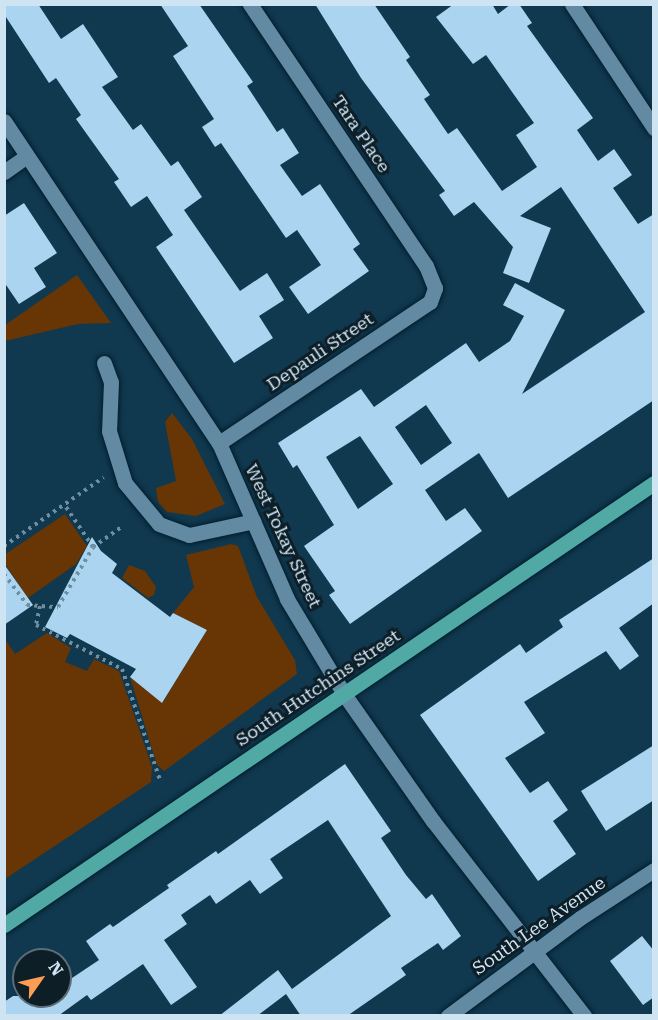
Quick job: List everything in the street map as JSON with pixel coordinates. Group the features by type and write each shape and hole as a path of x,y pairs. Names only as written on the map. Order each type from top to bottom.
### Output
{"main road":[{"name":"South Hutchins Street","path":"4,925 654,483"}],"street":[{"name":"Tara Place","path":"250,4 426,266 435,288"},
{"path":"572,4 654,128"},
{"name":"West Tokay Street","path":"4,121 219,443 287,599 344,694 434,821 533,953 584,1016"},
{"path":"4,172 27,156"},
{"name":"Depauli Street","path":"219,443 430,302 435,288"},
{"path":"104,363 111,382 109,431 125,483 159,524 189,535 254,521"},
{"name":"South Lee Avenue","path":"448,1016 533,953 654,870"}],"path":[{"path":"4,546 120,466"},
{"path":"64,504 93,547"},
{"path":"4,574 27,605 58,607 93,547 122,527"},
{"path":"40,606 36,625 122,669 160,780"}],"shaded area":[{"path":"77,275 111,323 78,324 5,341 5,325"},
{"path":"172,413 192,439 225,504 196,516 167,512 158,502 156,488 176,481 165,422"},
{"path":"65,514 87,546 76,564 28,598 5,564 4,555"},
{"path":"231,544 238,546 257,597 295,660 297,674 164,771 157,765 130,677 163,702 207,630 173,613 194,587 186,555"},
{"path":"129,565 145,571 156,587 154,595 148,598 122,578"},
{"path":"47,633 71,648 65,662 87,671 94,659 119,671 152,767 151,782 5,879 5,639 15,654"}],"building":[{"path":"4,4 38,4 61,39 83,24 118,77 102,87 133,130 141,124 171,166 178,161 202,197 184,210 240,291 267,273 284,300 259,316 273,338 234,363 156,247 173,235 147,196 131,207 114,182 119,179 76,119 81,115 56,78 49,83 4,14"},
{"path":"160,4 199,4 253,82 247,86 277,132 283,128 299,153 280,165 302,196 320,184 360,244 353,249 369,271 308,314 289,287 321,265 297,230 286,238 221,143 215,147 202,127 214,119 173,56 188,46"},
{"path":"315,4 374,4 410,57 406,60 430,95 424,99 448,134 457,128 502,191 537,167 516,135 534,123 486,55 473,64 436,17 454,4 492,4 498,14 511,4 519,4 532,23 527,26 593,118 577,130 598,161 614,149 632,175 613,188 638,224 654,214 654,400 508,498 479,453 425,490 446,521 465,508 482,531 350,624 329,595 335,591 304,546 334,525 297,465 293,468 278,443 361,389 374,407 466,343 479,362 510,341 524,316 503,305 515,283 565,310 522,394 645,312 561,187 520,216 551,228 529,283 503,273 513,247 474,202 454,216 439,195 445,191 361,78","holes":["426,405 452,443 421,465 395,427","360,436 393,484 358,509 326,457"]},
{"path":"24,203 57,253 34,268 46,287 19,304 4,282 4,216"},
{"path":"92,537 101,551 117,564 112,573 170,617 173,613 207,630 162,703 130,677 136,669 70,634 67,638 45,627"},
{"path":"654,558 654,603 619,628 639,656 620,670 606,651 524,702 545,733 505,758 530,793 548,781 568,810 553,821 576,854 538,881 420,715 520,644 526,653 563,627 559,620"},
{"path":"4,564 33,605 4,625"},
{"path":"654,745 654,800 606,831 581,791"},
{"path":"345,764 391,831 381,838 406,875 426,899 432,894 461,936 443,950 438,943 401,968 406,975 347,1016 301,1016 286,994 257,1016 219,1016 278,970 292,989 391,916 328,820 270,859 283,878 260,894 250,880 216,904 210,895 181,915 187,924 164,940 197,987 171,1005 143,964 91,1000 87,995 72,1006 72,978 99,960 86,941 110,924 113,927 169,888 167,885 216,851 218,854"},
{"path":"642,936 654,951 654,997 643,1005 610,961"},
{"path":"12,997 12,1008 69,1008 58,1016 4,1016 4,1002"}]}
